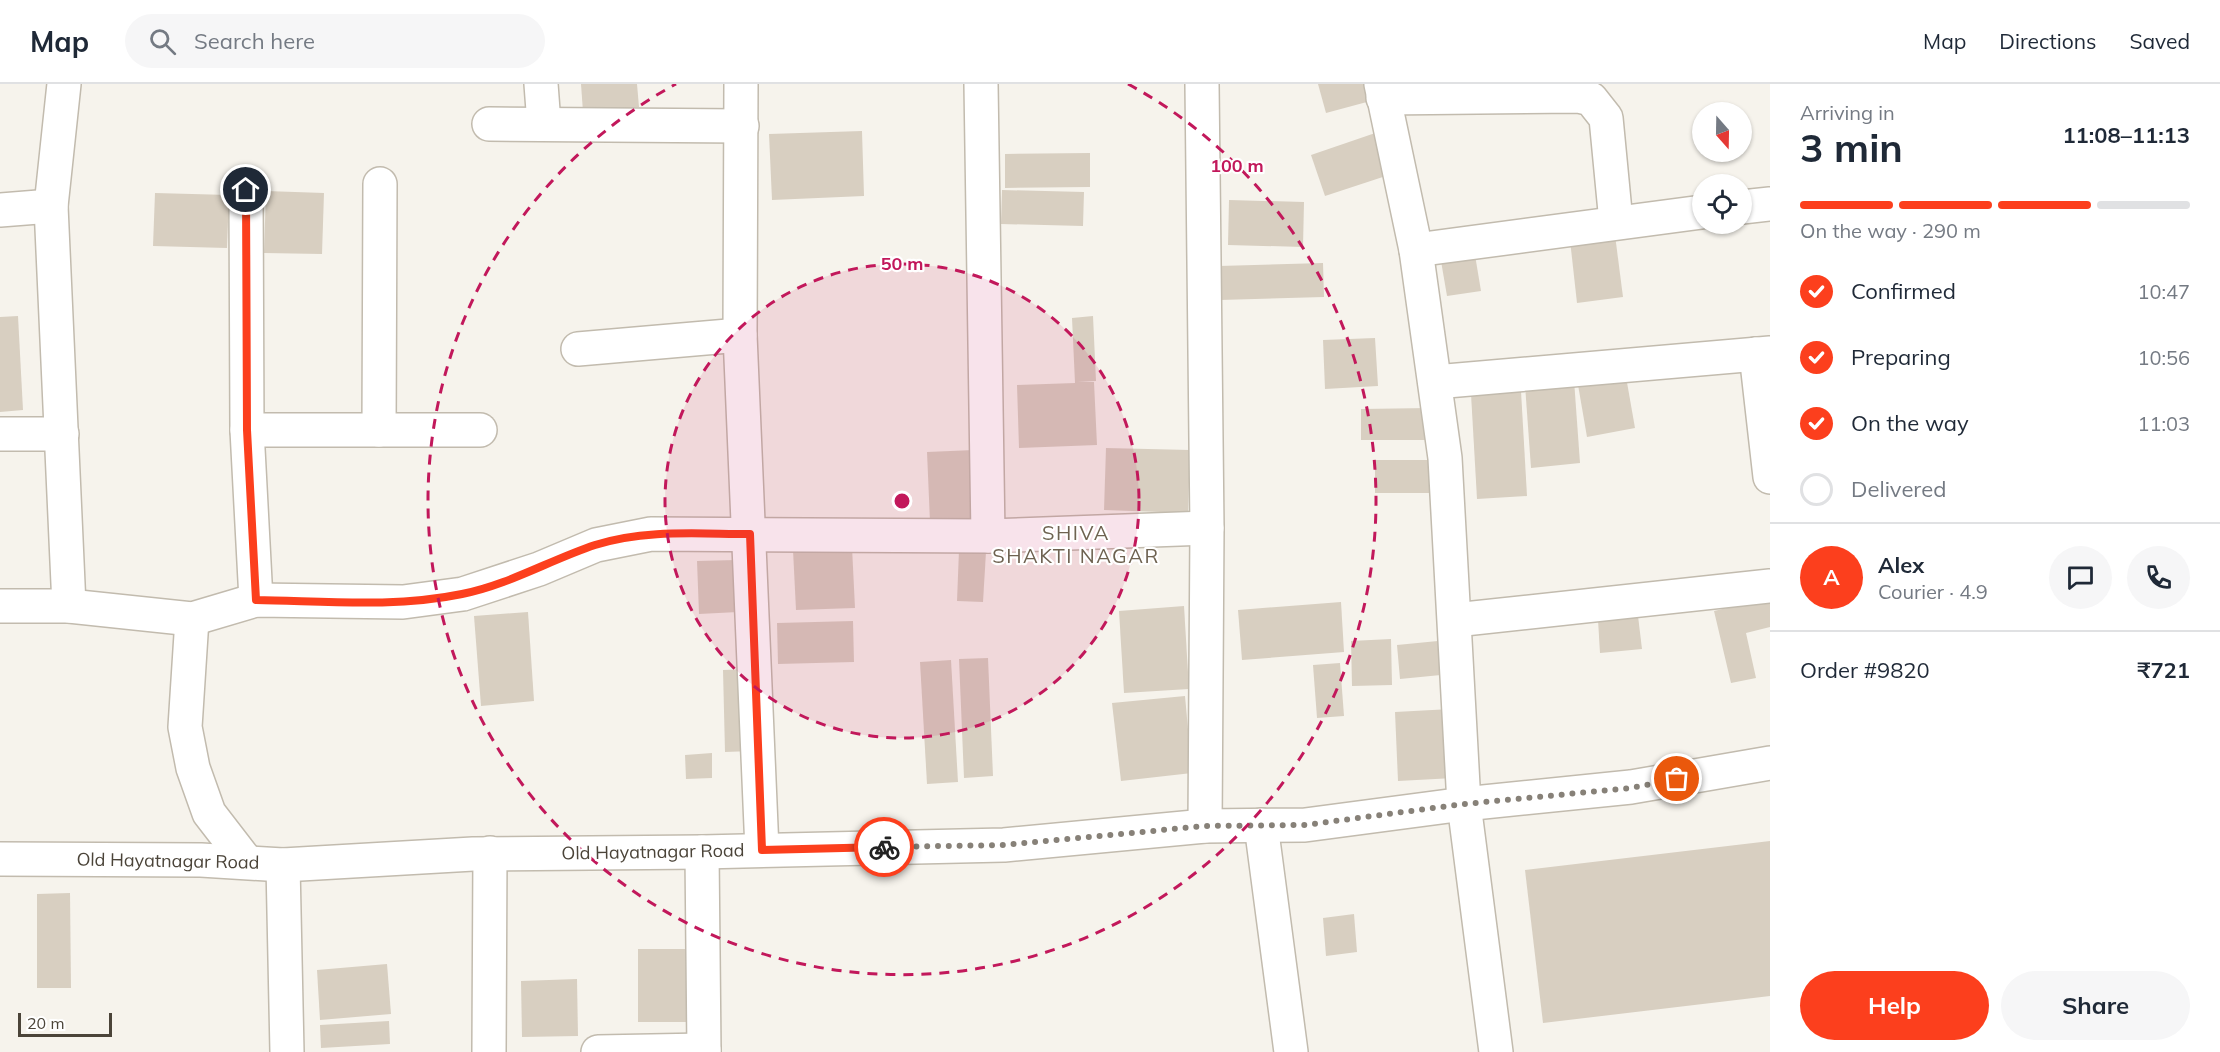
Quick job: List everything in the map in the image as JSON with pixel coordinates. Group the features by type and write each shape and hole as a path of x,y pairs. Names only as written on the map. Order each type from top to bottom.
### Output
{"street":[{"path":"64,84 51,206 69,606"},
{"path":"541,84 544,124"},
{"path":"741,84 740,335 762,850"},
{"path":"981,84 988,536"},
{"path":"1202,84 1207,528 1205,826"},
{"path":"1496,1052 1464,804 1445,458 1416,250 1382,91 1578,96 1591,99 1606,118 1616,222"},
{"path":"489,124 742,126"},
{"path":"379,430 380,184"},
{"path":"246,190 247,430 256,600"},
{"path":"1752,206 1770,204"},
{"path":"0,210 51,206"},
{"path":"1416,250 1692,213"},
{"path":"578,349 740,335"},
{"path":"1435,382 1763,353 1770,477"},
{"path":"247,430 480,430"},
{"path":"0,434 62,434"},
{"path":"0,606 69,606 192,619 256,600 403,602 463,594 539,569 596,545 651,534 988,536 1207,528"},
{"path":"1455,620 1770,586"},
{"path":"192,619 185,727 193,768 209,813 246,861"},
{"name":"Old Hayatnagar Road","path":"0,859 246,861 283,865 490,853 702,852 1004,845 1205,826 1305,825 1464,804 1631,788 1770,763"},
{"path":"1261,825 1291,1052"},
{"path":"598,1052 704,1051 702,852"},
{"path":"489,1052 490,853"},
{"path":"283,865 287,1052"}],"building":[{"path":"581,84 637,84 639,107 583,112"},
{"path":"1318,84 1374,84 1378,99 1326,113"},
{"path":"1384,130 1398,172 1325,196 1311,155"},
{"path":"862,131 864,196 772,200 769,134"},
{"path":"1090,153 1090,187 1005,188 1005,154"},
{"path":"1002,190 1084,192 1083,226 1001,224"},
{"path":"266,191 324,193 322,254 264,253"},
{"path":"155,193 229,195 227,248 153,246"},
{"path":"1229,200 1304,202 1303,247 1228,245"},
{"path":"1615,235 1623,297 1577,303 1570,240"},
{"path":"1475,255 1481,291 1447,296 1441,261"},
{"path":"1323,263 1324,297 1220,300 1219,266"},
{"path":"18,316 23,410 0,412 0,317"},
{"path":"1093,316 1096,381 1078,382 1094,382 1097,445 1019,448 1017,385 1075,383 1072,318"},
{"path":"1375,338 1378,386 1325,389 1323,340"},
{"path":"1625,371 1635,428 1587,437 1577,379"},
{"path":"1574,380 1580,463 1531,468 1525,385"},
{"path":"1521,391 1527,496 1477,499 1471,394"},
{"path":"1429,408 1429,440 1361,440 1361,409"},
{"path":"1106,448 1190,450 1188,513 1104,510"},
{"path":"974,450 977,520 930,522 927,452"},
{"path":"1375,460 1443,460 1443,493 1375,493"},
{"path":"852,547 855,608 796,610 793,550"},
{"path":"959,550 986,552 983,602 957,601"},
{"path":"736,560 738,612 699,614 697,561"},
{"path":"1770,598 1770,627 1746,633 1756,678 1731,683 1714,611"},
{"path":"1341,602 1344,652 1242,660 1238,610"},
{"path":"1184,606 1189,689 1124,693 1119,611"},
{"path":"528,612 534,701 481,706 474,616"},
{"path":"1638,616 1642,649 1600,653 1598,620"},
{"path":"853,621 854,662 778,664 777,623"},
{"path":"1391,639 1392,685 1352,686 1351,641"},
{"path":"1448,640 1451,674 1400,679 1397,645"},
{"path":"988,658 993,776 964,778 959,659"},
{"path":"951,660 958,782 927,784 920,662"},
{"path":"1340,663 1344,716 1317,718 1313,665"},
{"path":"750,669 752,751 725,752 723,670"},
{"path":"1185,696 1192,773 1121,781 1112,703"},
{"path":"1451,709 1454,778 1398,781 1395,712"},
{"path":"712,753 712,778 686,779 685,755"},
{"path":"1770,841 1770,996 1543,1023 1525,870"},
{"path":"70,893 71,988 37,988 37,894"},
{"path":"1354,914 1357,952 1326,956 1323,918"},
{"path":"638,949 691,949 691,1022 638,1022"},
{"path":"387,964 391,1014 320,1020 317,970"},
{"path":"577,979 578,1036 522,1037 521,981"},
{"path":"389,1021 390,1044 321,1048 320,1025"}],"way so far":[{"path":"884,847 1004,845 1205,826 1305,825 1464,804 1631,788 1677,779"}],"district":[{"name":"SHIVA SHAKTI NAGAR","path":"1076,544"}],"route":[{"path":"246,190 247,430 256,600 403,602 463,594 539,569 596,545 651,534 750,534 762,850 884,847"}]}
